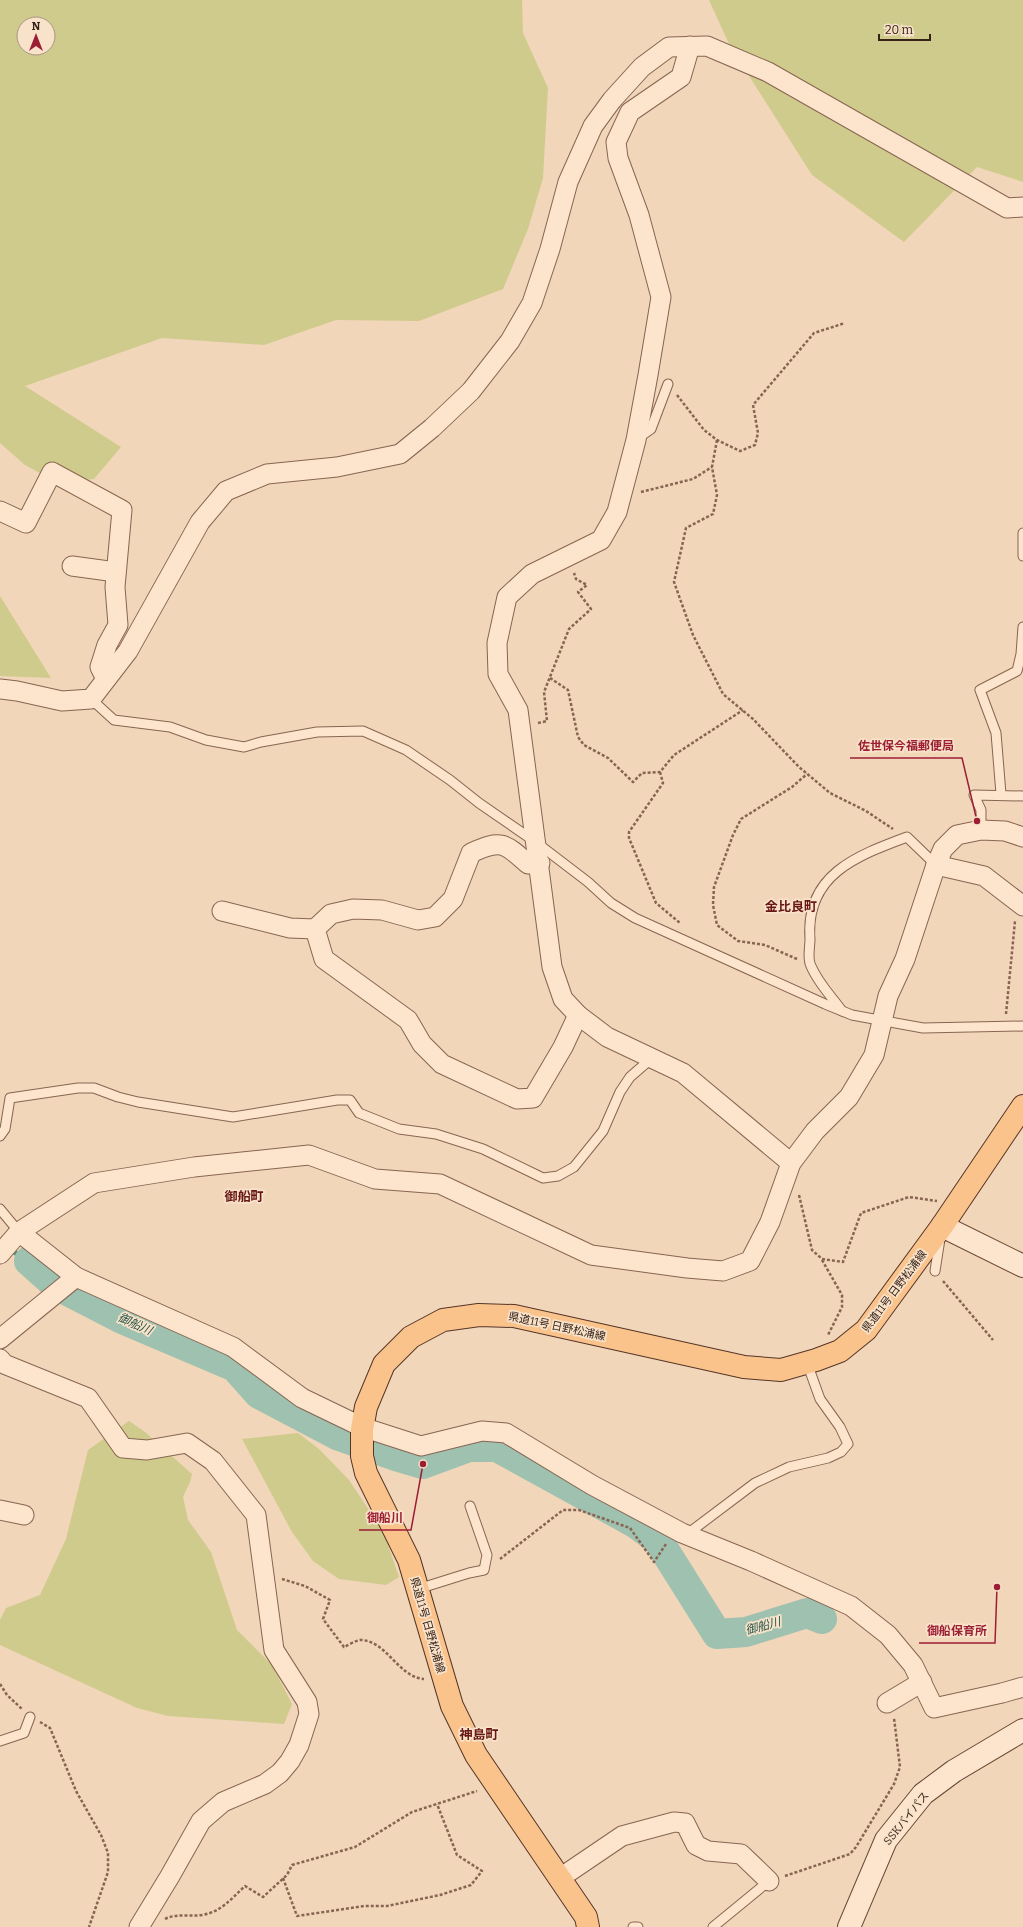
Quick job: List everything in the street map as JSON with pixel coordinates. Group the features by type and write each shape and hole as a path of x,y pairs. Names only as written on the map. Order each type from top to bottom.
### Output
{"main road":[{"name":"県道11号 日野松浦線","path":"588,1927 586,1917 476,1755 452,1706 409,1560 366,1473 362,1456 362,1428 366,1407 384,1364 411,1337 443,1320 479,1314 514,1316 744,1367 782,1370 812,1362 840,1350 866,1330 942,1226 1023,1106"}],"street":[{"path":"690,46 681,77 630,112 616,142 618,158 639,215 661,297 636,440 617,512 601,540 532,574 508,596 497,643 498,674 518,710 540,863 552,967 563,999 578,1015 607,1036 683,1073 791,1163"},
{"path":"0,689 17,691 62,702 91,699 128,651 200,522 226,491 267,474 337,467 400,454 432,428 471,391 510,341 532,303 550,248 568,182 593,126 612,100 642,67 669,47 707,46 768,72 1007,208 1023,207"},
{"path":"0,511 26,522 52,472 122,510 115,587 118,625 107,646 100,667 106,679"},
{"path":"72,566 116,572"},
{"path":"0,1254 19,1232 94,1183 194,1167 309,1155 375,1179 440,1184 591,1255 687,1268 722,1271 750,1261 770,1222 791,1163 815,1130 849,1097 874,1055 888,996 905,960 936,865 943,849 958,835 981,830 1005,831 1023,837"},
{"path":"222,911 290,928 315,929 331,914 353,909 382,910 418,920 435,917 453,899 471,853 490,844 509,847 528,864 540,863"},
{"path":"936,865 984,876 1020,903"},
{"path":"315,929 324,959 408,1020 422,1044 442,1064 517,1099 532,1098 563,1047 578,1015"},
{"path":"942,1226 1023,1266"},
{"path":"19,1232 76,1277 232,1347 302,1398 362,1428 421,1446 482,1431 506,1433 592,1485 681,1532 751,1561 851,1606 888,1635 914,1665 934,1708 1002,1694 1023,1687"},
{"path":"0,1340 76,1277"},
{"path":"0,1360 4,1364 88,1398 123,1448 147,1450 187,1443 213,1460 256,1515 274,1650 307,1702 309,1714 299,1745 290,1761 280,1773 265,1784 223,1802 201,1821 170,1876 138,1927"},
{"path":"0,1510 24,1515"},
{"path":"889,1701 922,1682"},
{"name":"SSKバイパス","path":"849,1927 886,1840 923,1794 954,1771 1023,1730"},
{"path":"560,1878 622,1836 674,1822 685,1823 696,1845 708,1851 725,1851 741,1854 769,1881"}],"lane":[{"path":"636,440 651,429 668,384"},
{"path":"1023,532 1023,556"},
{"path":"1001,794 996,733 980,690 1017,671 1021,654 1023,627"},
{"path":"91,699 114,720 170,727 206,740 244,747 261,742 317,732 363,731 406,750 450,780 479,803 537,843 588,882 611,904 635,918 842,1011 852,1015 923,1028 1023,1026"},
{"path":"981,830 981,810 974,795 1001,794 1023,796"},
{"path":"842,1011 810,965 808,923 814,900 825,882 834,872 883,846 907,837 936,865"},
{"path":"0,1136 5,1129 10,1098 78,1088 94,1088 118,1097 138,1102 233,1117 337,1100 350,1100 359,1113 399,1129 436,1134 483,1148 543,1178 558,1176 574,1167 603,1131 620,1092 630,1077 652,1058"},
{"path":"0,1209 19,1232"},
{"path":"935,1272 942,1226"},
{"path":"681,1532 755,1483 789,1467 828,1458 841,1452 848,1444 840,1427 820,1400 812,1362"},
{"path":"418,1589 469,1572 484,1570 487,1554 470,1506"},
{"path":"0,1741 24,1733 30,1717"},
{"path":"713,1927 769,1881"},
{"path":"633,1927 638,1927"}],"path":[{"path":"668,384 704,430 717,440 740,451 755,445 758,432 753,405 814,333 845,323"},
{"path":"717,440 712,467 717,495 713,514 686,528 674,582 693,634 724,694 743,710 807,774 830,793 866,811 907,837"},
{"path":"621,497 693,479 712,467"},
{"path":"533,724 547,721 544,692 568,629 591,610 578,592 587,585 576,578 573,570"},
{"path":"550,678 568,690 578,737 584,745 608,758 633,782 642,774 660,772 674,755 743,710"},
{"path":"660,772 663,783 629,832 629,838 656,904 684,926"},
{"path":"807,774 792,787 741,819 733,835 714,887 713,905 717,925 738,941 765,945 810,965"},
{"path":"1005,1026 1020,903"},
{"path":"798,1192 812,1250 822,1259 842,1294 842,1307 812,1362"},
{"path":"822,1259 843,1262 861,1213 908,1197 958,1203"},
{"path":"935,1272 993,1340"},
{"path":"486,1561 497,1561 563,1510 579,1510 630,1528 654,1562 681,1532"},
{"path":"264,1574 305,1586 330,1600 323,1619 344,1647 360,1640 374,1644 406,1672 419,1679 444,1682"},
{"path":"0,1684 7,1695 30,1717 50,1728 76,1791 101,1835 108,1853 108,1872 89,1927"},
{"path":"769,1881 850,1854 856,1846 894,1784 900,1767 889,1701"},
{"path":"162,1921 173,1915 202,1915 220,1909 245,1886 263,1897 283,1878 292,1865 355,1847 412,1812 496,1784"},
{"path":"283,1878 297,1916 364,1906 388,1906 440,1895 472,1885 482,1871 457,1855 437,1804"}],"shaded area":[{"path":"0,0 522,0 523,33 548,88 543,178 528,229 503,289 419,321 336,320 264,345 162,338 25,386 121,447 94,479 58,483 25,465 0,443"},
{"path":"709,0 1023,0 1023,182 977,167 904,242 812,175 730,46"},
{"path":"0,596 51,678 0,676"},
{"path":"129,1421 145,1432 192,1474 183,1497 188,1520 211,1552 237,1630 272,1665 292,1704 284,1724 168,1716 137,1708 0,1645 0,1620 6,1608 40,1595 66,1539 88,1450"},
{"path":"298,1433 319,1449 349,1480 384,1533 399,1577 386,1585 339,1579 313,1561 292,1532 242,1439"}],"waterway":[{"name":"御船川","path":"9,1249 29,1261"},
{"name":"御船川","path":"29,1261 56,1285 122,1319 235,1367 259,1394 337,1435 423,1464 469,1447 497,1447 635,1523 658,1540 717,1634 746,1632 807,1613 822,1619"}],"place":[{"name":"佐世保今福郵便局","path":"977,821"},
{"name":"御船川","path":"423,1464"},
{"name":"御船保育所","path":"997,1587"}],"district":[{"name":"金比良町","path":"791,906"},
{"name":"御船町","path":"244,1196"},
{"name":"神島町","path":"479,1734"}]}
